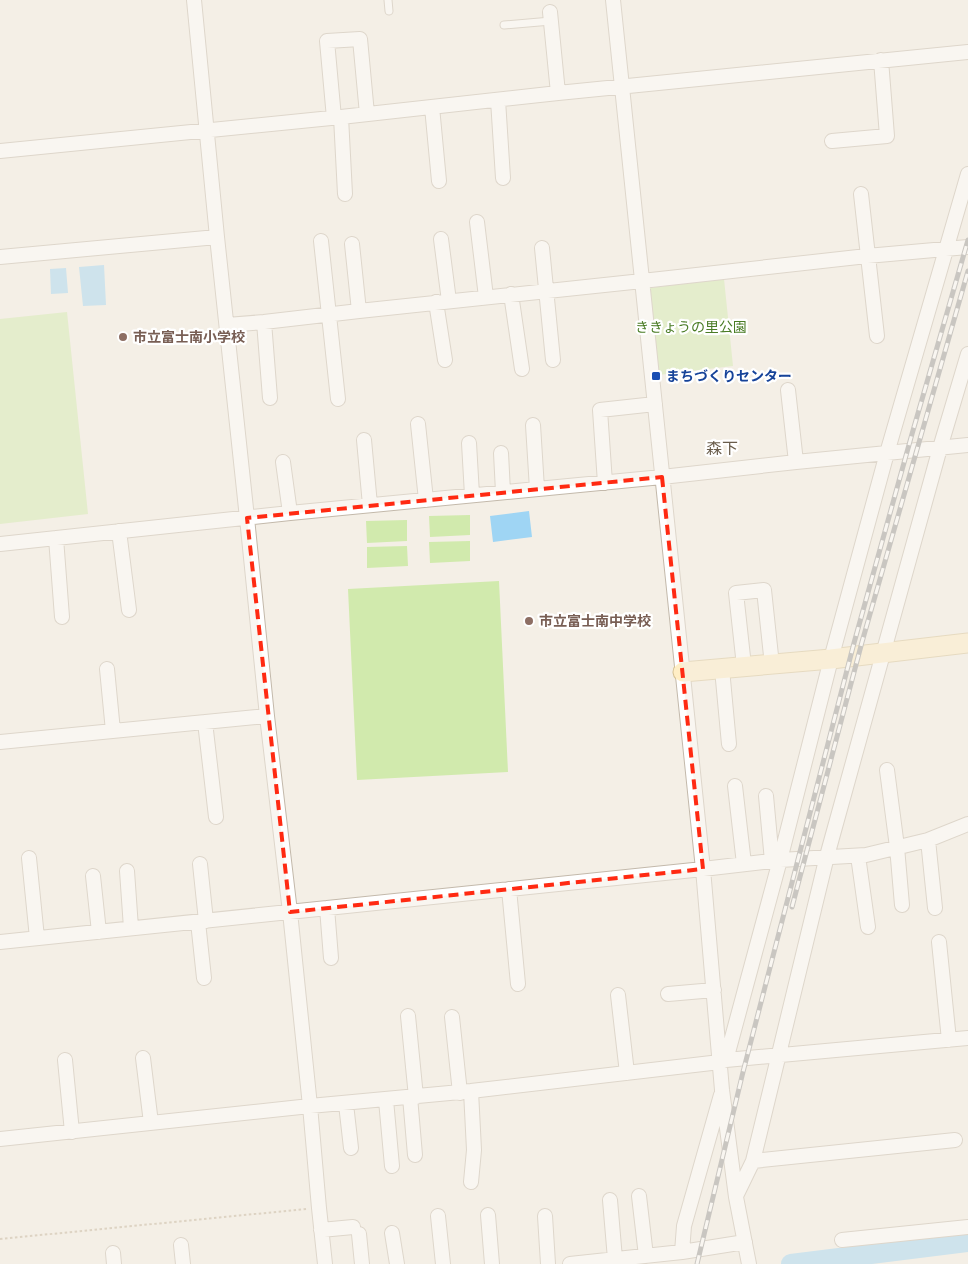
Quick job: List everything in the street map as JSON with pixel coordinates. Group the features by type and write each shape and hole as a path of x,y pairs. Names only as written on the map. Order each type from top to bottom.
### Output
{"street":[{"path":"194,0 216,236 227,325 267,716 290,912 310,1106 318,1208 326,1264"},
{"path":"570,1264 682,1252 747,1253 736,1197 722,1090 723,1061 714,990 613,0"},
{"path":"550,16 558,93"},
{"path":"345,194 327,41 360,39 367,114"},
{"path":"0,151 968,52"},
{"path":"832,142 887,136 881,60"},
{"path":"498,100 503,178"},
{"path":"432,107 439,181"},
{"path":"723,1061 887,453 968,174"},
{"path":"861,194 877,336"},
{"path":"476,222 486,297"},
{"path":"0,257 216,236"},
{"path":"441,239 445,360"},
{"path":"321,241 338,399"},
{"path":"352,244 359,311"},
{"path":"227,325 546,290 642,282 867,256 968,247"},
{"path":"542,248 553,360"},
{"path":"511,294 522,370"},
{"path":"264,322 270,398"},
{"path":"736,1197 753,1161 828,856 940,448 968,354"},
{"path":"788,390 796,462"},
{"path":"605,482 600,410 655,404"},
{"path":"418,424 426,500"},
{"path":"533,425 537,489"},
{"path":"364,440 370,505"},
{"path":"469,443 472,496"},
{"path":"0,544 968,445"},
{"path":"501,453 503,492"},
{"path":"283,462 290,513"},
{"path":"119,531 129,610"},
{"path":"56,538 62,617"},
{"path":"744,666 736,593 764,590 772,665"},
{"path":"683,672 831,659 968,643"},
{"path":"107,669 113,731"},
{"path":"722,669 729,744"},
{"path":"0,742 267,716"},
{"path":"205,722 216,817"},
{"path":"887,770 902,905"},
{"path":"735,786 744,864"},
{"path":"766,796 776,860"},
{"path":"0,942 776,860 858,856 928,840 968,824"},
{"path":"928,840 934,908"},
{"path":"858,856 868,927"},
{"path":"29,858 37,938"},
{"path":"200,864 204,978"},
{"path":"127,871 131,928"},
{"path":"93,876 99,932"},
{"path":"509,889 518,984"},
{"path":"327,908 331,958"},
{"path":"939,942 948,1040"},
{"path":"668,994 714,990"},
{"path":"618,995 628,1073"},
{"path":"408,1016 415,1155"},
{"path":"452,1017 474,1150 471,1182"},
{"path":"0,1139 310,1106 465,1092 723,1061 968,1038"},
{"path":"143,1058 151,1123"},
{"path":"65,1060 72,1132"},
{"path":"682,1252 684,1226 722,1090"},
{"path":"386,1100 392,1166"},
{"path":"346,1104 351,1148"},
{"path":"753,1161 955,1140"},
{"path":"639,1196 646,1256"},
{"path":"610,1200 615,1259"},
{"path":"488,1215 492,1264"},
{"path":"438,1216 444,1264"},
{"path":"545,1216 548,1264"},
{"path":"842,1240 968,1227"},
{"path":"321,1230 356,1230 362,1264"},
{"path":"392,1234 398,1264"},
{"path":"181,1245 183,1264"}],"lane":[{"path":"388,0 389,11"},
{"path":"504,24 550,16"}],"path":[{"path":"0,1239 318,1208"}],"highlighted area":[{"path":"662,477 703,869 290,912 247,518"}],"green space":[{"name":"ききょうの里公園","path":"724,279 733,366 658,375 649,288"},
{"path":"67,312 88,514 0,524 0,319"},
{"path":"470,515 470,535 430,537 429,516"},
{"path":"407,520 407,541 367,543 366,521"},
{"path":"470,541 470,561 430,563 429,542"},
{"path":"407,546 408,566 367,568 367,547"},
{"path":"499,581 508,772 357,780 348,589"}],"water":[{"path":"104,265 106,305 83,306 79,267"},
{"path":"66,268 68,293 51,294 50,269"},
{"path":"529,511 532,537 493,542 490,516"}],"waterway":[{"path":"791,1264 968,1242"}],"railway":[{"path":"697,1264 743,1072 854,643 968,240"},
{"path":"792,907 862,642 968,271"}],"place":[{"name":"市立富士南小学校","path":"123,337"},
{"name":"まちづくりセンター","path":"656,376"},
{"name":"市立富士南中学校","path":"529,621"}],"district":[{"name":"森下","path":"722,448"}]}
